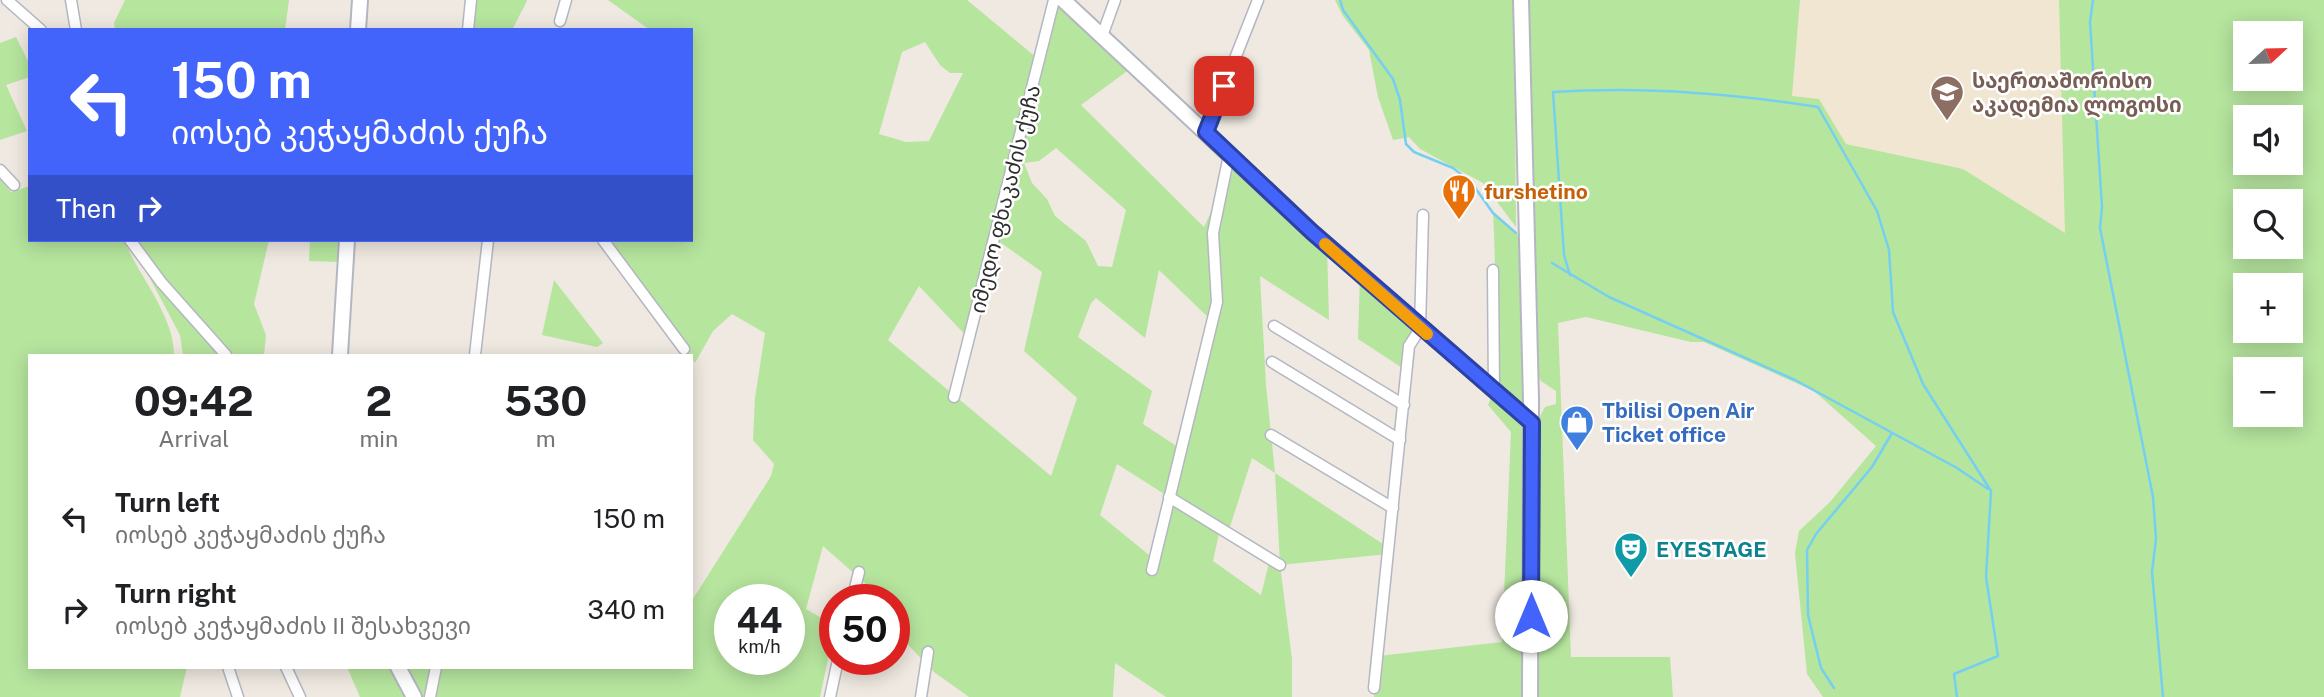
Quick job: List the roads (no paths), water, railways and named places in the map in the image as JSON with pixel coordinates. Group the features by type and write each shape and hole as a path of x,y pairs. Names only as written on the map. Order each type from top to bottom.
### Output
{"street":[{"path":"7,0 39,28"},
{"path":"71,0 76,28"},
{"path":"358,28 360,0"},
{"path":"468,28 471,0"},
{"path":"560,21 566,0"},
{"name":"იმედო ფხაკაძის ქუჩა","path":"954,397 1054,0"},
{"path":"1063,0 1420,329 1532,423"},
{"path":"1102,36 1115,0"},
{"path":"1206,132 1258,0"},
{"path":"1521,0 1532,423 1530,697"},
{"path":"1152,569 1217,302 1213,233 1229,155"},
{"path":"0,170 14,185"},
{"path":"1374,688 1409,346 1420,329 1423,215"},
{"path":"132,242 161,282 225,354"},
{"path":"340,354 346,242"},
{"path":"475,354 488,242"},
{"path":"604,242 684,349"},
{"path":"1493,270 1494,391"},
{"path":"1274,326 1404,405"},
{"path":"1272,362 1400,440"},
{"path":"1271,435 1393,508"},
{"path":"1169,497 1280,565"},
{"path":"856,584 859,572"},
{"path":"921,697 928,652"},
{"path":"229,669 238,697"},
{"path":"287,669 300,697"},
{"path":"399,669 414,697"},
{"path":"430,697 436,669"},
{"path":"830,697 835,675"}],"waterway":[{"path":"1340,0 1343,10 1393,79 1400,100 1406,144 1414,152 1453,168 1471,182 1493,213 1516,233"},
{"path":"2093,0 2090,22 2102,207 2100,228 2153,497 2156,539 2152,572 2163,697"},
{"path":"1570,275 1564,255 1553,92 1686,92 1818,107 1877,211 1889,250 1893,312 1923,384 1991,491 1986,577 1998,656 1954,674 1957,697"},
{"path":"1552,263 1609,297 1795,380 1957,468 1988,489"},
{"path":"1834,688 1821,668 1808,615 1807,550 1816,534 1872,467 1892,433"}],"place":[{"name":"საერთაშორისო აკადემია ლოგოსი","path":"1947,122"},
{"name":"furshetino","path":"1459,221"},
{"name":"Tbilisi Open Air Ticket office","path":"1577,452"},
{"name":"EYESTAGE","path":"1631,579"}]}
